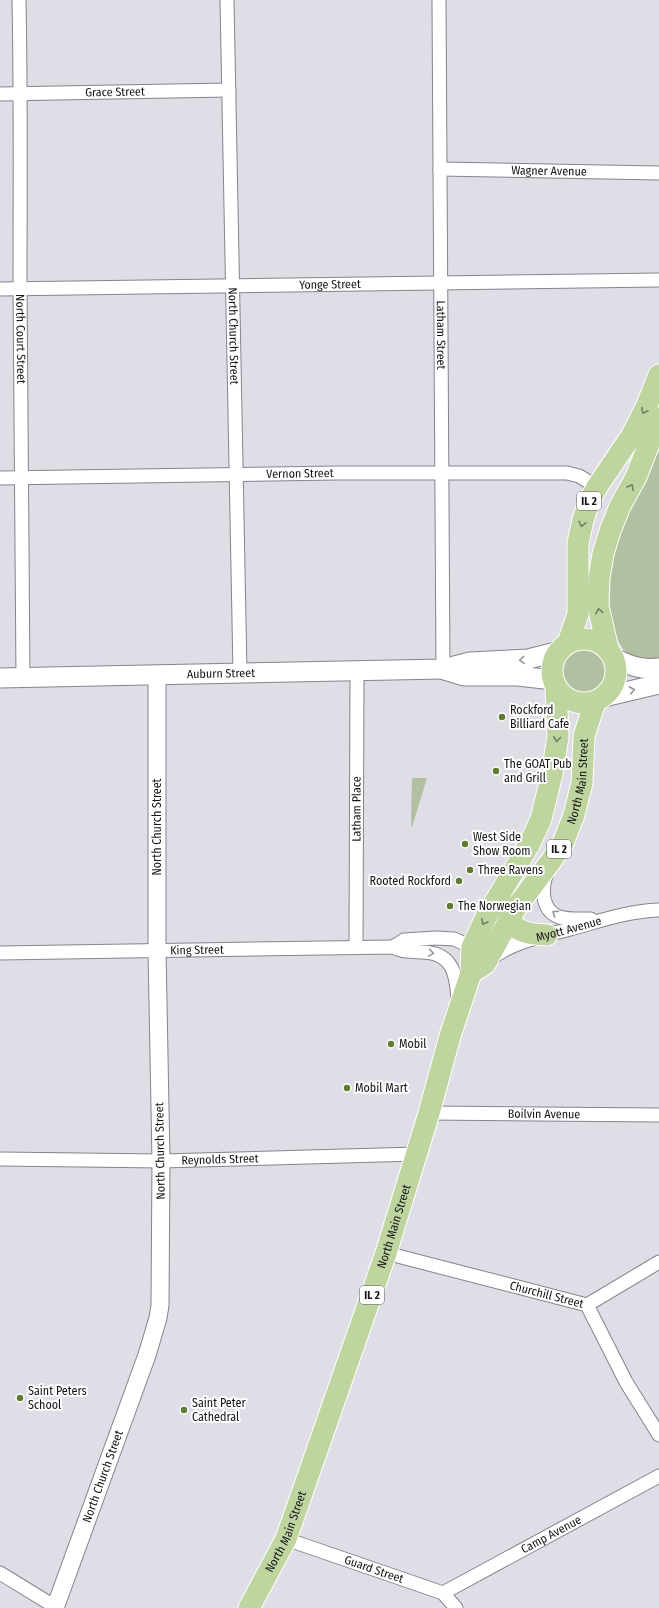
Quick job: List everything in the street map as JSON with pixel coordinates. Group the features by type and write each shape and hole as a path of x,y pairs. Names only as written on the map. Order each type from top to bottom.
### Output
{"main road":[{"name":"IL 2","path":"564,647 578,614 578,543 589,502 597,487 632,435 647,405 659,374"},
{"name":"IL 2","path":"611,654 598,606 599,578 603,554 620,506 636,477 659,418"},
{"path":"659,668 645,669 631,666 611,654 599,642 589,639 578,640 564,647 554,660 552,670 555,683 565,697 574,702 585,704 659,684"},
{"name":"Auburn Street","path":"0,678 443,669 470,662 528,660 564,647"},
{"path":"600,699 612,689 616,679 617,668 611,654"},
{"name":"Auburn Street","path":"443,669 464,676 518,676 555,683"},
{"name":"North Main Street","path":"478,969 472,947 486,917 529,844 540,819 552,774 558,737 555,683"},
{"name":"North Main Street","path":"249,1608 286,1539 386,1253 429,1113 458,1010 478,969 515,910 563,843 574,815 582,783 584,736 600,699"},
{"path":"529,844 526,860 510,893 508,908 510,920 515,927 523,932 547,935"}],"street":[{"name":"North Court Street","path":"19,0 21,94 20,289 23,478 23,678"},
{"name":"North Church Street","path":"227,0 240,672"},
{"name":"Latham Street","path":"439,0 442,282 443,669"},
{"name":"Grace Street","path":"0,94 229,90"},
{"name":"Wagner Avenue","path":"440,169 659,173"},
{"name":"Yonge Street","path":"0,289 659,280"},
{"name":"Vernon Street","path":"0,478 567,473 579,476 597,487"},
{"name":"Latham Place","path":"356,947 357,671"},
{"name":"North Church Street","path":"56,1608 147,1355 158,1318 161,1294 161,1161 157,950 158,675"},
{"path":"551,861 544,880 543,888 546,906 559,917 575,919 606,918"},
{"name":"Myott Avenue","path":"478,969 496,955 510,947 606,918 644,910 659,910"},
{"name":"King Street","path":"393,947 404,940 436,938 454,939 472,947"},
{"name":"King Street","path":"0,953 393,947 400,951 437,953 443,957 453,971 458,1010"},
{"name":"Boilvin Avenue","path":"429,1113 659,1115"},
{"name":"Reynolds Street","path":"0,1159 161,1161 416,1154"},
{"name":"Churchill Street","path":"386,1253 586,1305 626,1382 659,1435"},
{"path":"586,1305 659,1262"},
{"name":"Camp Avenue","path":"443,1593 659,1476"},
{"name":"Guard Street","path":"286,1539 443,1593"},
{"path":"0,1573 56,1608"},
{"path":"443,1593 456,1608"}],"green space":[{"path":"659,443 659,659 643,660 631,656 623,649 614,634 610,624 607,591 614,542"},
{"path":"579,648 589,648 601,655 608,667 608,677 601,689 589,696 579,696 571,692 564,685 560,677 560,667 564,659 571,652"},
{"path":"412,778 427,778 412,827 411,825"}],"place":[{"name":"Rockford Billiard Cafe","path":"502,717"},
{"name":"The GOAT Pub and Grill","path":"496,771"},
{"name":"West Side Show Room","path":"465,844"},
{"name":"Three Ravens","path":"470,870"},
{"name":"Rooted Rockford","path":"459,881"},
{"name":"The Norwegian","path":"450,906"},
{"name":"Mobil","path":"391,1044"},
{"name":"Mobil Mart","path":"347,1088"},
{"name":"Saint Peters School","path":"20,1398"},
{"name":"Saint Peter Cathedral","path":"184,1410"}]}
